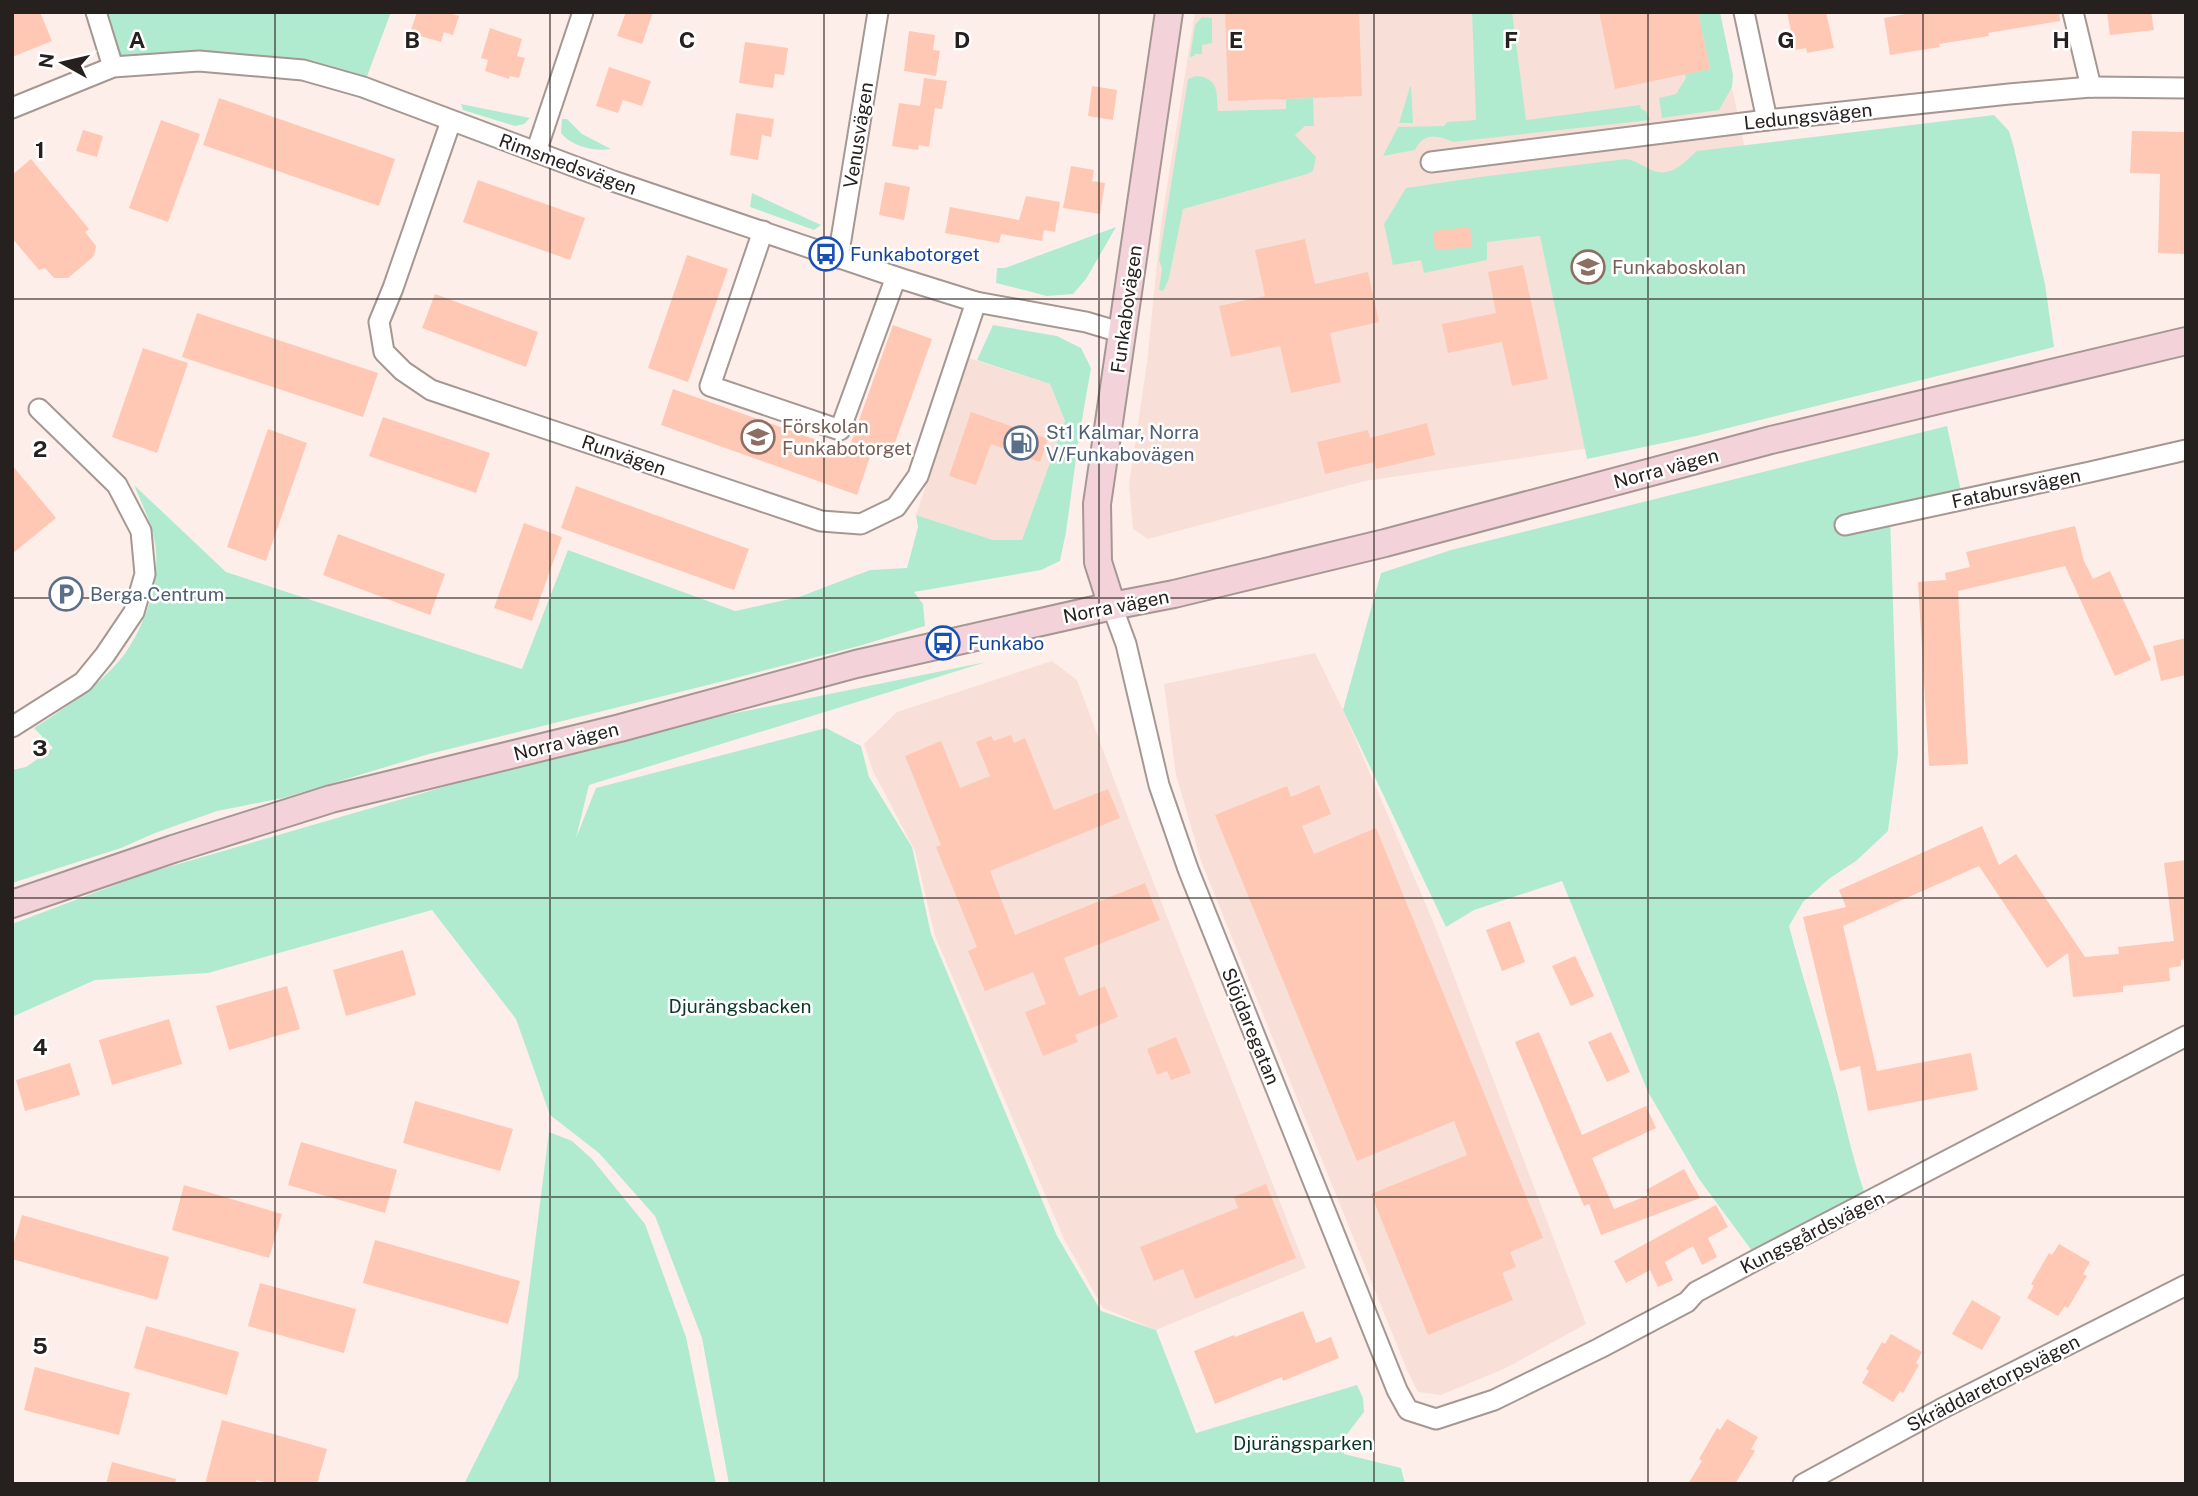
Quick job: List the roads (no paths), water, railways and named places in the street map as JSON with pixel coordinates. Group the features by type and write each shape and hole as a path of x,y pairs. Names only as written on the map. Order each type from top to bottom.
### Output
{"main road":[{"name":"Funkabovägen","path":"1112,606 1098,562 1097,503 1169,12"},
{"name":"Norra vägen","path":"12,904 331,799 620,728 856,664 1174,594 1385,543 1771,440 2186,341"}],"street":[{"path":"96,12 113,67"},
{"path":"536,152 583,12"},
{"name":"Venusvägen","path":"838,258 878,12"},
{"path":"1744,12 1767,120"},
{"path":"2073,12 2091,87"},
{"name":"Rimsmedsvägen","path":"12,108 113,67 199,61 303,70 363,86 613,181 896,277 976,302 1086,321 1123,333"},
{"name":"Ledungsvägen","path":"1431,162 1767,120 2009,94 2091,87 2186,88"},
{"name":"Runvägen","path":"451,121 379,322 384,352 403,371 431,390 821,521 861,524 896,507 918,476 976,302"},
{"path":"763,231 710,386 840,429 896,277"},
{"path":"12,727 83,682 134,612 145,574 141,531 117,485 39,409"},
{"name":"Fatabursvägen","path":"1845,525 2186,450"},
{"name":"Slöjdaregatan","path":"1112,606 1126,644 1160,785 1194,882 1396,1390 1408,1410 1436,1419"},
{"name":"Kungsgårdsvägen","path":"1436,1419 1494,1400 1600,1348 1687,1302 1696,1293 1758,1259 2186,1036"},
{"name":"Skräddaretorpsvägen","path":"1802,1484 1941,1409 2186,1285"}],"place":[{"name":"Funkabotorget","path":"826,254"},
{"name":"Funkaboskolan","path":"1588,267"},
{"name":"Förskolan Funkabotorget","path":"758,437"},
{"name":"St1 Kalmar, Norra V/Funkabovägen","path":"1021,443"},
{"name":"Berga Centrum","path":"66,594"},
{"name":"Funkabo","path":"943,643"}],"park label":[{"name":"Djurängsbacken","path":"740,1006"},
{"name":"Djurängsparken","path":"1303,1443"}]}
